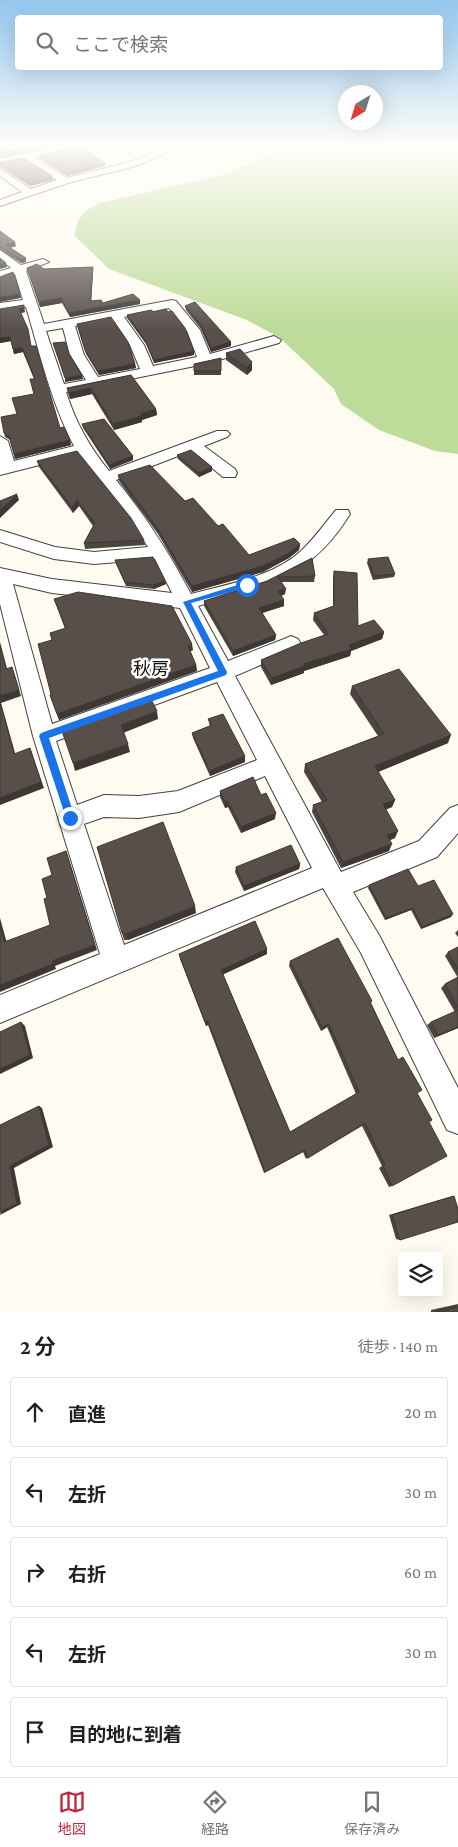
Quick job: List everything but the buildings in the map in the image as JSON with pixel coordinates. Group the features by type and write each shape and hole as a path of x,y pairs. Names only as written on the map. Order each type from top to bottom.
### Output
{"street":[{"path":"0,253 20,270 68,420 83,449 139,519 160,552 332,881 370,944 458,1119"},
{"path":"0,276 43,262"},
{"path":"0,307 30,303"},
{"path":"38,329 172,304 193,330 205,360"},
{"path":"116,315 137,345 148,372"},
{"path":"68,324 77,354 94,382"},
{"path":"58,390 205,360 274,340"},
{"path":"106,478 222,434"},
{"path":"0,441 4,469 83,449"},
{"path":"193,445 229,473"},
{"path":"116,962 44,736 1,576 62,587 187,602 247,585 281,572 307,556 342,514"},
{"path":"0,536 54,553 94,558 160,552"},
{"path":"44,736 223,672 292,644"},
{"path":"70,818 104,806 139,807 179,801 270,764"},
{"path":"0,1009 116,962 332,881 410,858 428,849 458,816"}],"green space":[{"path":"458,208 458,454 435,451 379,430 341,404 334,389 280,338 247,320 109,269 75,236 79,219 89,209"}],"district":[{"name":"秋房","path":"151,669"}],"route":[{"path":"70,818 44,736 223,672 187,602 247,585"}]}
